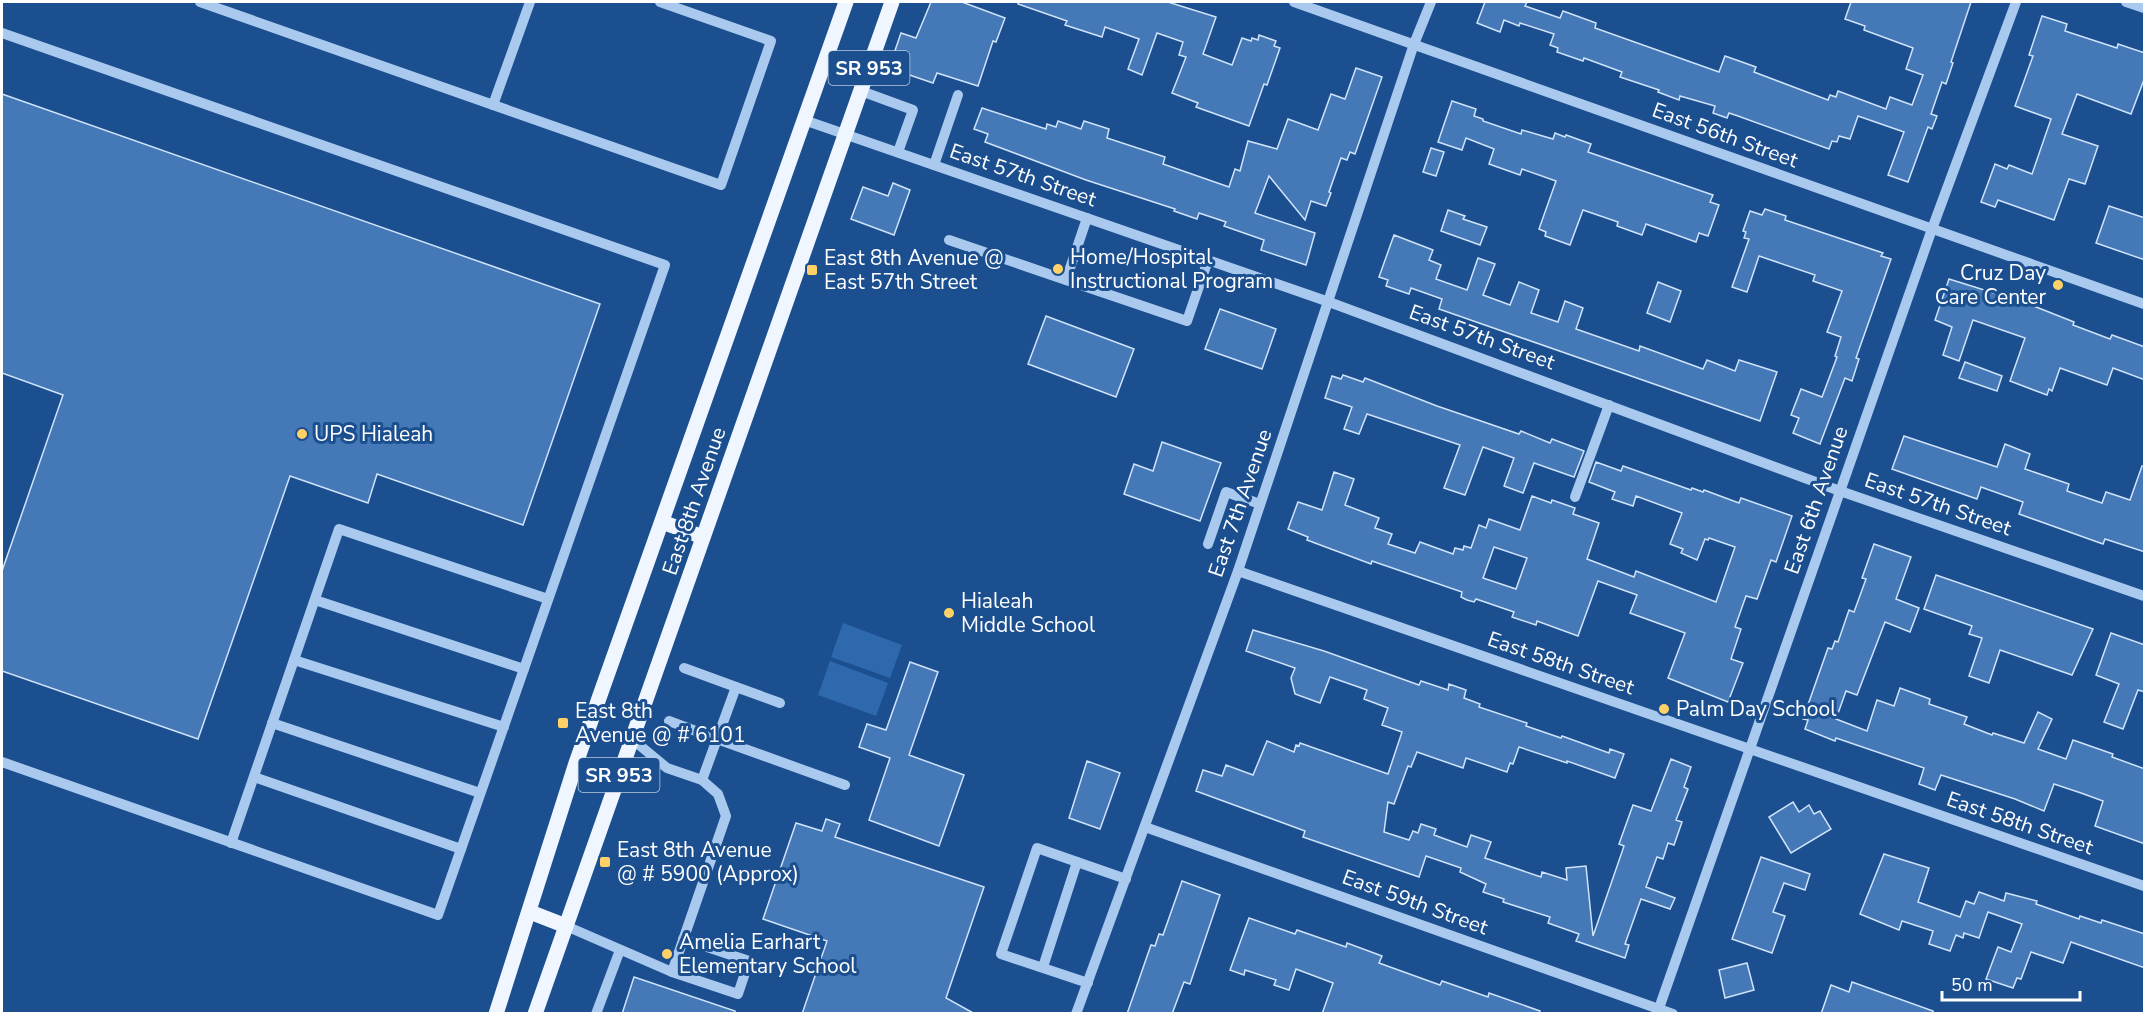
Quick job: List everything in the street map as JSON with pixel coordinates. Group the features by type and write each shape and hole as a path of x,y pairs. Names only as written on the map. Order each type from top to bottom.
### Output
{"main road":[{"name":"East 8th Avenue","path":"496,1014 576,763 846,2"},
{"name":"East 8th Avenue","path":"535,1014 892,2"},
{"path":"662,522 704,537"},
{"path":"530,912 566,926"}],"street":[{"path":"200,2 721,185 771,41 660,2"},
{"path":"493,105 530,2"},
{"name":"East 56th Street","path":"1294,2 2145,303"},
{"name":"East 7th Avenue","path":"1076,1014 1238,571 1414,45 1431,2"},
{"name":"East 6th Avenue","path":"1658,1011 1932,229 2016,2"},
{"path":"2126,2 2145,8"},
{"path":"2,33 665,265 438,915 2,762"},
{"path":"861,91 913,110 898,152"},
{"path":"934,165 957,95"},
{"name":"East 57th Street","path":"804,120 1329,302 1840,491 2145,596"},
{"path":"1066,280 1087,218"},
{"path":"949,240 1187,321 1208,260"},
{"path":"1575,497 1609,405"},
{"path":"1208,544 1226,492 1260,504"},
{"path":"231,843 339,529 548,599"},
{"name":"East 58th Street","path":"1238,571 2145,886"},
{"path":"315,600 524,669"},
{"path":"294,660 504,727"},
{"path":"684,668 780,702"},
{"path":"702,780 736,687"},
{"path":"669,721 845,785"},
{"path":"272,723 480,793"},
{"path":"632,739 667,768 702,780 718,794 726,816 672,972"},
{"path":"254,777 461,849"},
{"name":"East 59th Street","path":"1145,826 1658,1011 1673,1014"},
{"path":"1088,983 1001,954 1037,848 1126,879"},
{"path":"1043,967 1077,862"},
{"path":"566,926 672,972 738,994 749,961 683,939"},
{"path":"596,1014 620,950"}],"shaded area":[{"path":"843,623 902,645 890,678 831,657"},
{"path":"830,661 888,683 876,716 818,695"}],"building":[{"path":"931,2 962,2 1005,18 996,42 993,41 978,86 937,73 933,83 889,68 901,33 916,38"},
{"path":"1018,2 1168,2 1216,17 1203,54 1232,65 1242,38 1251,41 1252,38 1258,40 1259,35 1276,41 1274,46 1280,48 1249,126 1196,107 1198,103 1172,93 1186,57 1179,55 1183,42 1157,33 1142,75 1128,69 1139,39 1105,27 1102,37 1065,25 1067,21 1018,4"},
{"path":"1485,2 1527,2 1525,6 1560,18 1563,11 1596,23 1595,28 1719,72 1725,56 1756,67 1754,72 1828,100 1830,95 1836,97 1838,91 1886,109 1890,97 1912,105 1923,75 1906,69 1913,48 1864,30 1865,26 1845,19 1851,2 1971,2 1946,84 1942,82 1931,114 1937,116 1932,129 1928,127 1908,182 1888,175 1904,132 1858,116 1850,139 1839,136 1837,142 1832,141 1829,149 1729,113 1727,118 1713,113 1715,106 1680,96 1679,100 1658,92 1659,90 1620,77 1622,72 1584,58 1583,61 1557,52 1558,48 1550,45 1554,34 1504,20 1500,32 1477,23"},
{"path":"2042,16 2067,24 2065,31 2117,48 2118,44 2145,53 2145,77 2131,114 2077,94 2062,134 2098,146 2085,184 2069,179 2054,220 1998,200 1995,207 1981,202 1995,164 2007,169 2009,165 2032,174 2051,119 2015,106 2033,56 2029,55"},
{"path":"1356,68 1382,77 1355,154 1350,152 1347,160 1341,158 1326,206 1311,201 1305,220 1269,176 1255,213 1315,233 1306,265 1261,250 1264,240 1224,226 1226,222 1199,213 1197,219 1174,211 1175,209 1086,180 985,142 988,134 974,129 982,108 1046,129 1047,124 1056,127 1058,121 1081,129 1084,121 1109,129 1107,138 1165,157 1163,164 1229,187 1235,169 1240,171 1248,141 1277,149 1288,119 1318,130 1331,94 1345,99"},
{"name":"UPS Hialeah","path":"2,94 600,304 523,525 377,474 368,503 290,476 198,739 2,671 2,571 63,395 2,373"},
{"path":"1452,101 1476,109 1474,116 1483,121 1521,134 1522,130 1553,139 1555,133 1565,137 1566,135 1591,144 1588,152 1713,195 1710,202 1719,205 1708,236 1699,233 1696,242 1646,224 1642,235 1617,226 1618,222 1583,210 1570,245 1545,236 1546,232 1539,229 1556,181 1522,169 1520,175 1489,164 1494,149 1466,138 1462,150 1438,142"},
{"path":"1431,148 1444,152 1436,176 1423,172"},
{"path":"893,183 910,190 894,235 851,219 863,187 888,196"},
{"path":"2109,206 2145,218 2145,260 2096,243"},
{"path":"1765,209 1786,216 1785,220 1883,253 1881,256 1891,259 1856,358 1859,359 1852,381 1845,378 1820,444 1793,433 1799,418 1791,415 1801,389 1822,397 1837,357 1835,356 1841,337 1827,332 1842,291 1813,281 1815,275 1759,256 1747,292 1732,287 1749,239 1744,238 1746,232 1743,231 1750,211 1762,215"},
{"path":"1448,210 1465,216 1463,219 1487,227 1480,245 1441,231"},
{"path":"1394,235 1433,250 1429,260 1441,265 1436,279 1467,290 1478,258 1495,264 1483,295 1510,305 1519,282 1539,290 1531,313 1558,322 1565,301 1583,308 1576,329 1639,351 1640,346 1703,369 1707,360 1735,371 1739,360 1777,372 1760,421 1439,309 1442,299 1411,288 1409,294 1386,286 1388,280 1379,277"},
{"path":"1949,279 2026,303 2110,339 2112,335 2145,347 2145,380 2113,368 2107,385 2060,368 2052,391 2049,389 2047,395 2010,381 2025,338 1973,320 1959,361 1943,355 1952,327 1935,320"},
{"path":"1658,282 1681,291 1670,322 1647,313"},
{"path":"1220,309 1276,329 1262,369 1205,349"},
{"path":"1046,316 1134,349 1116,397 1028,364"},
{"path":"1965,362 2002,376 1997,391 1959,378"},
{"path":"1343,375 1363,382 1365,378 1519,434 1521,431 1550,443 1552,439 1584,451 1574,477 1534,463 1523,493 1504,486 1514,458 1483,447 1465,495 1444,488 1460,445 1367,414 1359,434 1344,429 1352,407 1325,398 1332,376 1341,379"},
{"path":"1904,436 1997,467 2005,444 2030,454 2025,469 2069,484 2067,491 2102,503 2106,492 2130,500 2142,466 2145,466 2145,552 2105,539 2103,544 2019,514 2023,502 1981,487 1977,499 1892,469"},
{"path":"1162,442 1221,463 1200,521 1124,494 1134,464 1153,471"},
{"path":"1596,462 1621,471 1623,466 1691,490 1692,488 1703,492 1704,490 1739,503 1741,498 1792,516 1776,562 1771,560 1757,599 1746,596 1735,627 1741,629 1731,659 1743,663 1728,702 1668,678 1685,633 1630,613 1637,595 1598,581 1578,636 1537,621 1536,625 1512,617 1514,612 1476,599 1474,602 1467,600 1461,597 1462,592 1372,561 1371,564 1307,540 1308,537 1288,529 1298,502 1322,510 1334,472 1354,479 1345,505 1379,518 1375,528 1392,534 1388,544 1415,553 1420,542 1453,554 1455,548 1463,550 1464,546 1471,548 1479,525 1486,528 1489,519 1520,530 1532,496 1575,508 1573,514 1599,523 1587,559 1634,577 1636,571 1716,602 1735,547 1709,538 1705,539 1697,560 1681,553 1683,549 1670,544 1682,513 1636,496 1633,506 1612,499 1615,492 1589,482","holes":["1494,547 1527,558 1516,589 1483,578"]},
{"path":"1874,544 1911,557 1896,599 1919,608 1910,632 1885,622 1857,695 1846,691 1836,719 1867,731 1877,700 1894,706 1900,688 1930,699 1929,704 1967,717 1964,724 1992,735 1993,733 2024,743 2038,712 2052,719 2038,749 2066,759 2073,740 2113,754 2112,757 2145,769 2145,844 2095,826 2103,801 2081,793 2054,784 2044,811 1941,775 1935,790 1919,784 1924,768 1836,738 1835,741 1805,729 1808,720 1803,719 1828,648 1832,649 1835,641 1838,642 1849,610 1854,612 1866,579 1862,578"},
{"path":"1936,575 2093,629 2072,675 2000,650 1989,683 1969,676 1982,638 1969,634 1972,626 1924,609"},
{"path":"1253,630 1324,651 1419,685 1421,681 1448,690 1449,684 1466,690 1464,698 1480,704 1479,707 1527,723 1526,726 1609,753 1610,749 1624,754 1615,778 1519,747 1513,764 1510,763 1507,772 1466,758 1463,768 1417,752 1411,767 1408,766 1394,804 1388,802 1384,832 1409,840 1413,831 1418,833 1421,824 1436,829 1434,835 1467,847 1471,835 1491,842 1485,858 1541,877 1542,872 1567,880 1566,868 1586,866 1593,936 1624,846 1619,844 1633,805 1651,811 1671,759 1691,767 1684,787 1688,789 1676,820 1682,822 1674,845 1668,843 1663,859 1657,857 1646,887 1675,898 1670,909 1641,899 1625,944 1629,945 1625,958 1576,941 1579,934 1548,923 1550,917 1503,902 1504,899 1483,892 1486,884 1460,872 1461,868 1426,856 1419,877 1303,837 1305,831 1196,791 1203,770 1222,776 1226,765 1253,775 1267,741 1294,752 1296,745 1299,746 1300,743 1388,774 1402,732 1382,725 1388,708 1364,699 1367,690 1330,677 1320,703 1295,694 1291,678 1295,668 1246,651"},
{"path":"2111,633 2145,645 2145,692 2138,690 2123,729 2104,722 2119,684 2096,675"},
{"path":"910,662 938,672 909,755 964,775 939,846 869,820 890,758 859,747 867,724 886,730"},
{"path":"1087,761 1120,773 1100,829 1069,818"},
{"path":"1793,802 1799,812 1809,805 1814,814 1820,811 1831,829 1791,853 1769,817"},
{"path":"826,819 840,824 835,837 984,887 946,998 975,1014 802,1014 827,941 763,919 796,823 822,831"},
{"path":"1884,854 1929,868 1918,902 1960,917 1966,901 1974,904 1979,892 2004,901 2006,893 2037,901 2036,904 2079,919 2080,916 2101,923 2102,920 2145,934 2145,968 2071,942 2063,963 2031,952 2021,979 2017,978 2013,988 1986,979 1998,947 2011,952 2022,924 1988,912 1979,938 1964,933 1963,938 1956,935 1950,951 1929,944 1933,931 1902,921 1899,930 1860,914"},
{"path":"1761,857 1810,874 1805,890 1784,883 1773,912 1785,916 1772,953 1732,939"},
{"path":"1182,881 1220,895 1190,984 1184,982 1172,1014 1127,1014 1151,945 1155,946 1159,934 1163,935"},
{"path":"1249,918 1295,934 1297,930 1346,947 1347,943 1382,956 1379,963 1440,985 1442,981 1488,997 1489,993 1540,1011 1539,1014 1322,1014 1333,983 1296,969 1289,990 1274,985 1276,980 1245,970 1244,975 1230,970"},
{"path":"1747,963 1754,990 1725,998 1719,970"},
{"path":"634,977 735,1011 735,1014 622,1014"},
{"path":"1852,982 1933,1011 1933,1014 1821,1014 1831,985 1849,992"}],"place":[{"name":"Home/Hospital Instructional Program","path":"1058,269"},
{"name":"East 8th Avenue @ East 57th Street","path":"812,270"},
{"name":"Cruz Day Care Center","path":"2058,285"},
{"name":"UPS Hialeah","path":"302,434"},
{"name":"Hialeah Middle School","path":"949,613"},
{"name":"Palm Day School","path":"1664,709"},
{"name":"East 8th Avenue @ # 6101","path":"563,723"},
{"name":"East 8th Avenue @ # 5900 (Approx)","path":"605,862"},
{"name":"Amelia Earhart Elementary School","path":"667,954"}]}
